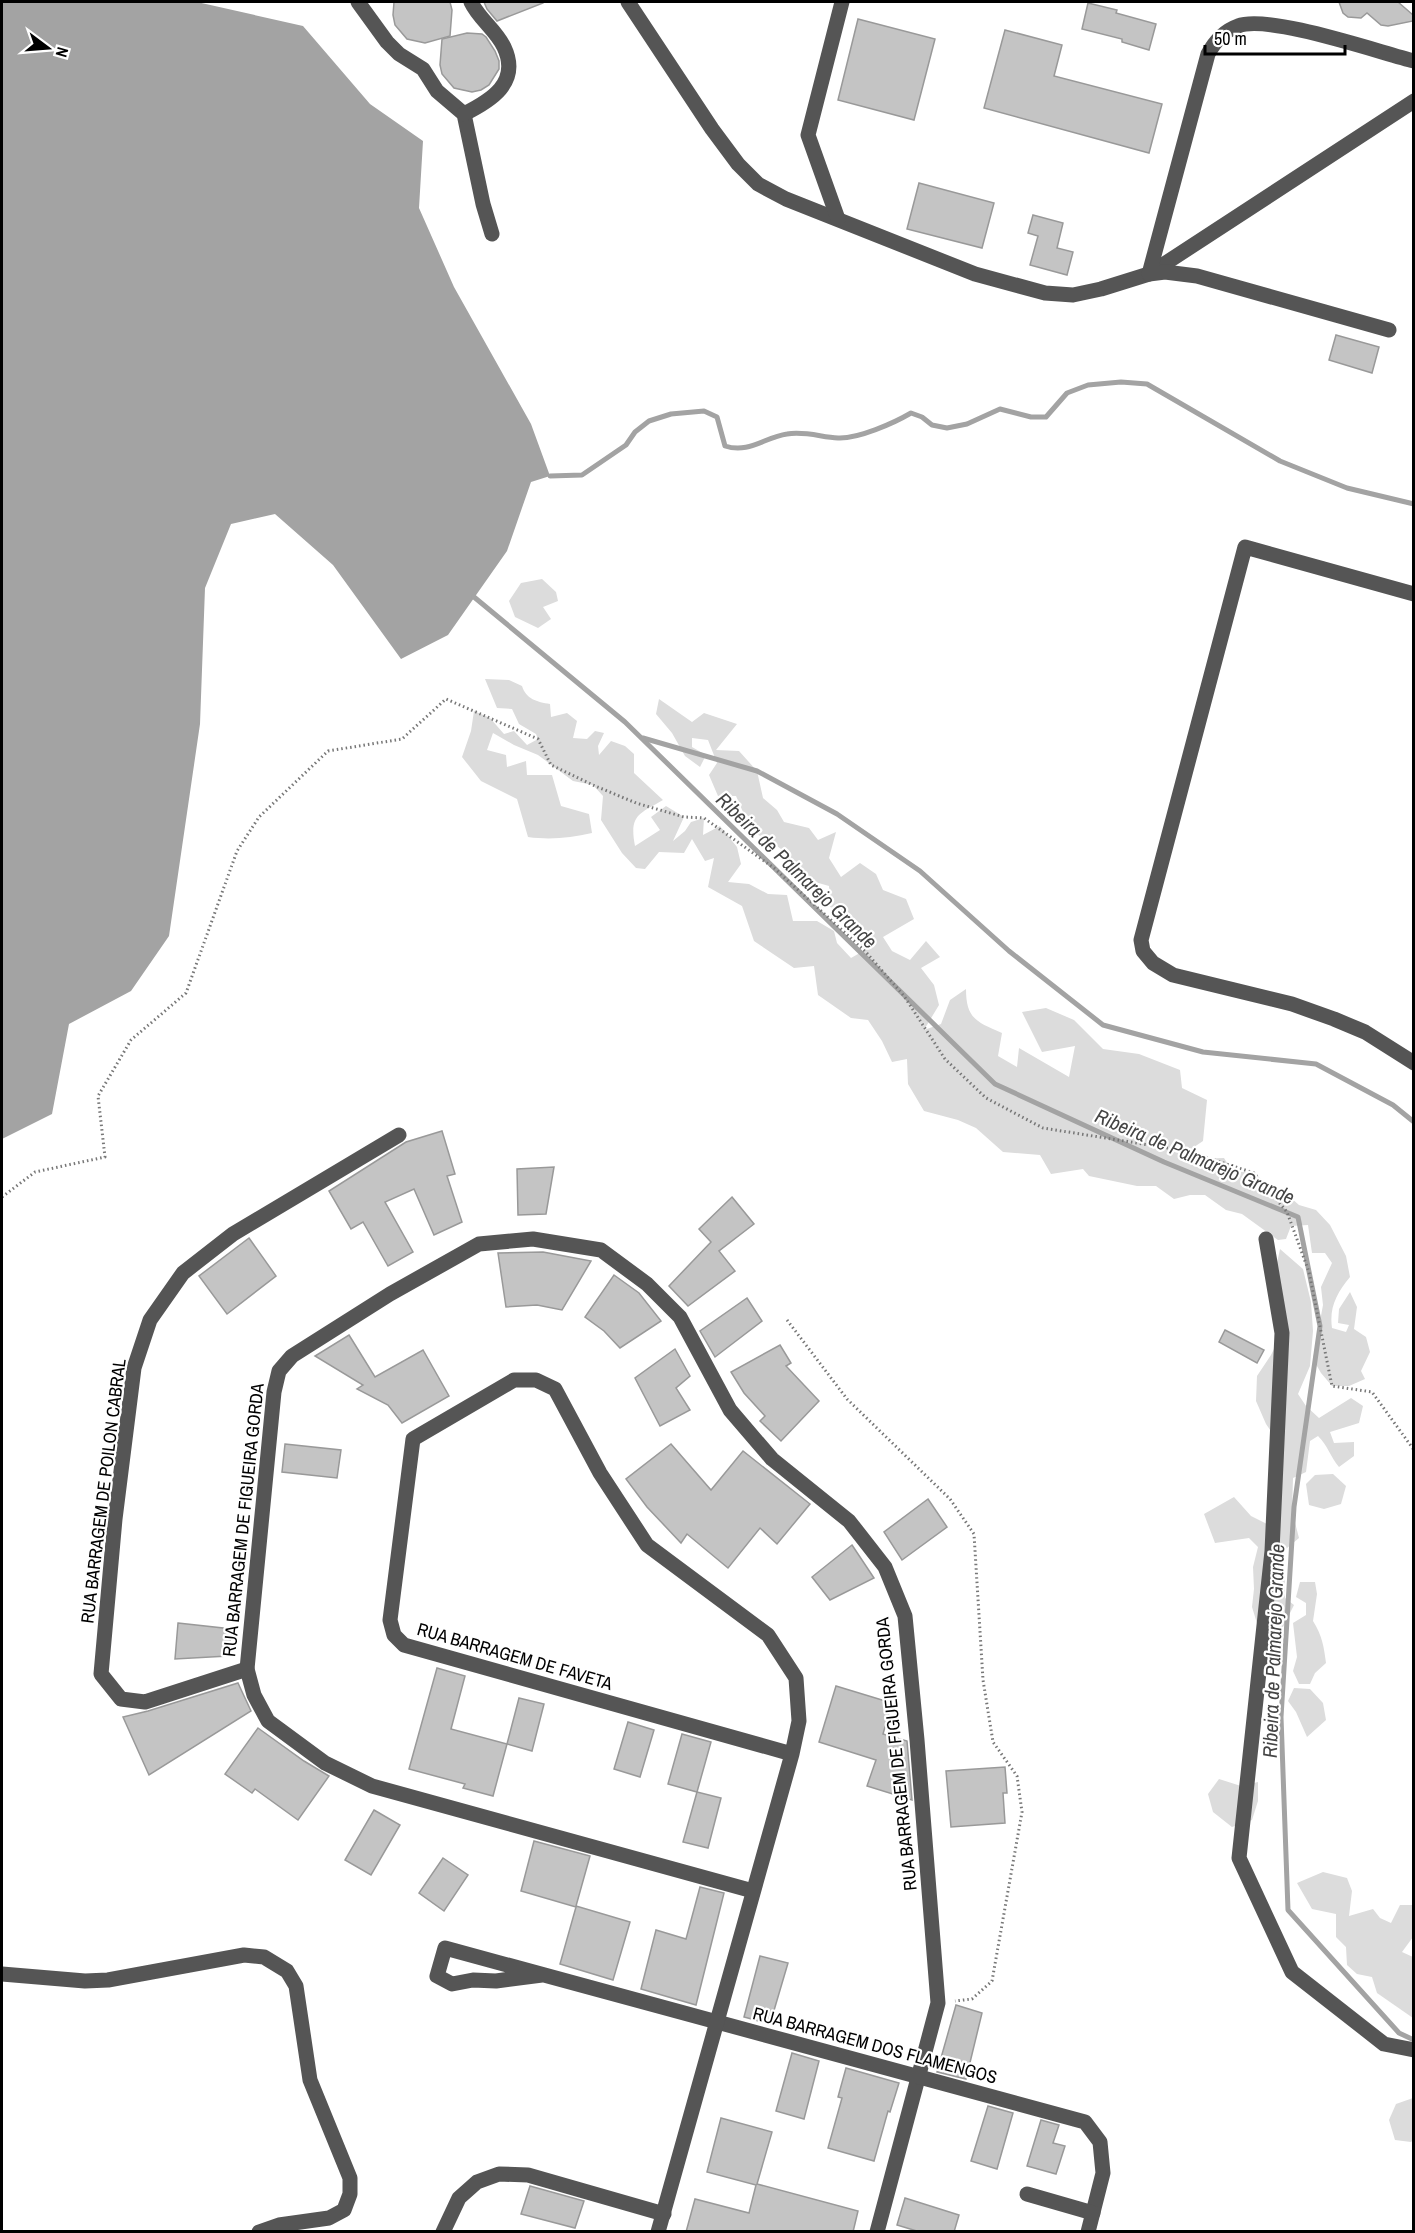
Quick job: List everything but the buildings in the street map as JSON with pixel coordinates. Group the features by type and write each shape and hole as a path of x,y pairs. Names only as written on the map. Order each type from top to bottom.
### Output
{"street":[{"path":"358,2 387,42 399,54 423,69 436,91 464,114 483,204 492,234"},
{"path":"464,114 494,98 503,87 508,73 508,60 504,46 475,11 471,2"},
{"path":"628,2 712,129 738,164 758,184 786,199 975,274 1045,293 1073,295 1149,274 1165,272 1197,276 1389,330"},
{"path":"838,219 808,135 842,2"},
{"path":"1149,274 1208,54 1216,40 1239,25 1252,23 1300,30 1413,61"},
{"path":"1149,274 1413,101"},
{"path":"1413,594 1245,547 1141,940 1143,951 1153,963 1173,975 1292,1004 1334,1019 1365,1032 1413,1063"},
{"name":"RUA BARRAGEM DE POILON CABRAL","path":"247,1669 145,1702 121,1699 101,1674 115,1519 134,1368 150,1320 183,1273 233,1234 399,1135"},
{"name":"RUA BARRAGEM DE FIGUEIRA GORDA","path":"753,1891 372,1786 325,1763 268,1721 254,1695 247,1669 274,1392 279,1371 292,1356 390,1294 479,1244 533,1239 601,1250 647,1284 680,1317 730,1410 772,1459 849,1521 885,1567 905,1616 938,2003 877,2232"},
{"path":"1266,1239 1282,1333 1272,1551 1239,1858 1292,1972 1384,2044 1413,2050"},
{"name":"RUA BARRAGEM DE FAVETA","path":"658,2232 792,1754 800,1721 796,1678 768,1635 647,1545 600,1473 555,1389 536,1380 514,1380 413,1439 390,1620 394,1635 404,1645 792,1754"},
{"name":"RUA BARRAGEM DOS FLAMENGOS","path":"542,1975 496,1981 473,1980 452,1984 437,1976 445,1948 1085,2122 1100,2142 1103,2173 1088,2232"},
{"path":"2,1974 85,1982 108,1980 244,1955 264,1957 287,1971 297,1986 310,2080 350,2178 350,2194 344,2210 329,2218 279,2225 259,2232"},
{"path":"443,2232 459,2198 477,2182 500,2174 528,2175 664,2214"},
{"path":"1027,2194 1093,2213"}],"path":[{"path":"2,1197 35,1172 105,1157 98,1096 131,1040 186,993 237,851 259,817 328,751 402,739 446,699 538,739 552,765 593,785 636,803 684,817 704,818 774,868 865,951 904,996 945,1059 986,1098 1042,1128 1188,1151 1254,1173 1287,1212 1309,1272 1332,1386 1372,1392 1413,1450"},
{"path":"787,1320 847,1399 950,1499 974,1534 983,1680 993,1742 1017,1776 1022,1812 992,1981 972,1998 938,2003"}],"shaded area":[{"path":"2,2 197,2 303,26 370,104 423,141 419,208 454,287 531,424 550,476 531,482 507,551 448,635 401,659 333,565 275,514 231,524 205,588 200,724 169,936 131,991 69,1024 52,1114 2,1139"},
{"path":"542,579 556,592 558,601 543,607 551,619 538,628 515,617 509,601 521,583"},
{"path":"485,679 509,680 522,686 526,694 533,699 550,704 551,717 567,713 577,721 573,738 587,739 595,731 604,733 598,746 599,755 611,741 625,746 634,754 634,773 663,800 638,817 633,828 635,846 660,830 651,817 666,806 684,817 673,841 685,831 691,822 704,818 703,835 720,826 737,847 741,864 728,882 749,884 768,894 787,895 793,921 817,921 834,931 837,943 851,958 865,950 855,936 851,914 830,907 829,886 808,880 794,868 781,849 766,838 753,833 752,819 743,812 736,796 718,796 709,775 717,763 708,740 692,738 692,747 706,755 700,767 685,756 672,733 656,714 659,699 692,722 704,713 737,724 716,750 739,751 757,771 763,798 777,810 784,822 809,828 818,840 836,832 829,858 841,877 860,863 876,874 883,890 906,899 914,919 883,937 892,951 910,960 926,941 940,957 921,968 934,985 939,1005 924,1030 941,1024 950,1000 966,989 968,1007 975,1018 1002,1033 998,1056 1017,1067 1019,1048 1069,1077 1075,1046 1042,1052 1022,1012 1046,1008 1074,1020 1103,1049 1139,1054 1180,1070 1182,1088 1207,1100 1203,1141 1188,1151 1196,1159 1224,1158 1232,1171 1254,1173 1267,1184 1283,1191 1299,1205 1316,1210 1330,1225 1346,1256 1350,1277 1335,1301 1331,1320 1332,1328 1346,1332 1349,1325 1338,1323 1339,1309 1350,1292 1357,1307 1354,1329 1366,1337 1370,1352 1361,1371 1365,1379 1349,1386 1332,1386 1313,1359 1323,1305 1321,1287 1332,1263 1325,1253 1312,1253 1308,1225 1291,1226 1286,1239 1278,1240 1242,1214 1226,1210 1205,1195 1190,1195 1174,1199 1156,1186 1137,1186 1089,1176 1083,1169 1051,1174 1040,1155 1003,1152 976,1128 958,1120 924,1111 908,1084 907,1059 892,1062 868,1020 851,1018 818,995 814,966 794,968 754,941 742,906 708,887 714,858 705,861 692,839 684,853 659,852 645,869 636,868 622,853 601,820 603,796 593,785 573,781 538,755 493,733 487,750 506,755 507,767 526,761 527,775 552,775 561,806 589,814 592,833 560,838 528,837 517,799 481,781 462,757 471,731 474,711 490,718 504,734 514,731 527,745 538,739 536,734 519,724 512,709 497,708"},
{"path":"1280,1249 1303,1269 1311,1302 1313,1331 1310,1366 1298,1394 1306,1406 1319,1418 1351,1398 1363,1406 1359,1423 1330,1432 1334,1443 1354,1442 1354,1456 1339,1467 1318,1436 1310,1441 1306,1472 1293,1478 1292,1511 1299,1538 1281,1553 1285,1598 1294,1605 1282,1629 1259,1630 1252,1607 1253,1567 1258,1547 1249,1538 1215,1543 1204,1514 1234,1497 1251,1516 1267,1524 1282,1447 1266,1424 1256,1401 1257,1376 1282,1333 1277,1263"},
{"path":"1333,1474 1346,1486 1341,1504 1324,1509 1309,1505 1306,1484 1315,1475"},
{"path":"1300,1582 1315,1582 1317,1594 1313,1621 1319,1631 1326,1663 1315,1673 1310,1684 1299,1684 1293,1671 1297,1657 1293,1623 1306,1615 1306,1603 1296,1597"},
{"path":"1294,1688 1310,1689 1323,1703 1326,1720 1307,1737 1296,1712 1288,1701"},
{"path":"1219,1779 1241,1786 1258,1782 1258,1801 1252,1820 1232,1827 1213,1812 1208,1794"},
{"path":"1323,1872 1347,1878 1352,1891 1349,1916 1373,1909 1380,1918 1391,1923 1400,1905 1413,1905 1413,1937 1402,1952 1413,1957 1413,2018 1377,1993 1372,1977 1357,1974 1347,1965 1346,1947 1336,1937 1336,1914 1312,1909 1297,1883"},
{"path":"1413,2098 1413,2140 1411,2142 1395,2140 1389,2120 1396,2104"}],"waterway":[{"path":"550,476 582,475 626,445 635,432 649,421 671,414 704,411 717,417 725,446 742,448 794,433 846,438 886,426 911,413 922,417 932,425 947,428 967,424 1000,409 1031,417 1046,417 1067,393 1088,385 1121,382 1147,384 1280,461 1347,488 1414,504"},
{"name":"Ribeira de Palmarejo Grande","path":"474,597 625,722 995,1084 1164,1162 1298,1217 1320,1326 1294,1507 1281,1717 1288,1910 1399,2033 1414,2040"},
{"path":"643,738 757,771 837,814 920,871 1009,951 1103,1025 1203,1052 1316,1064 1393,1105 1414,1122"}]}
